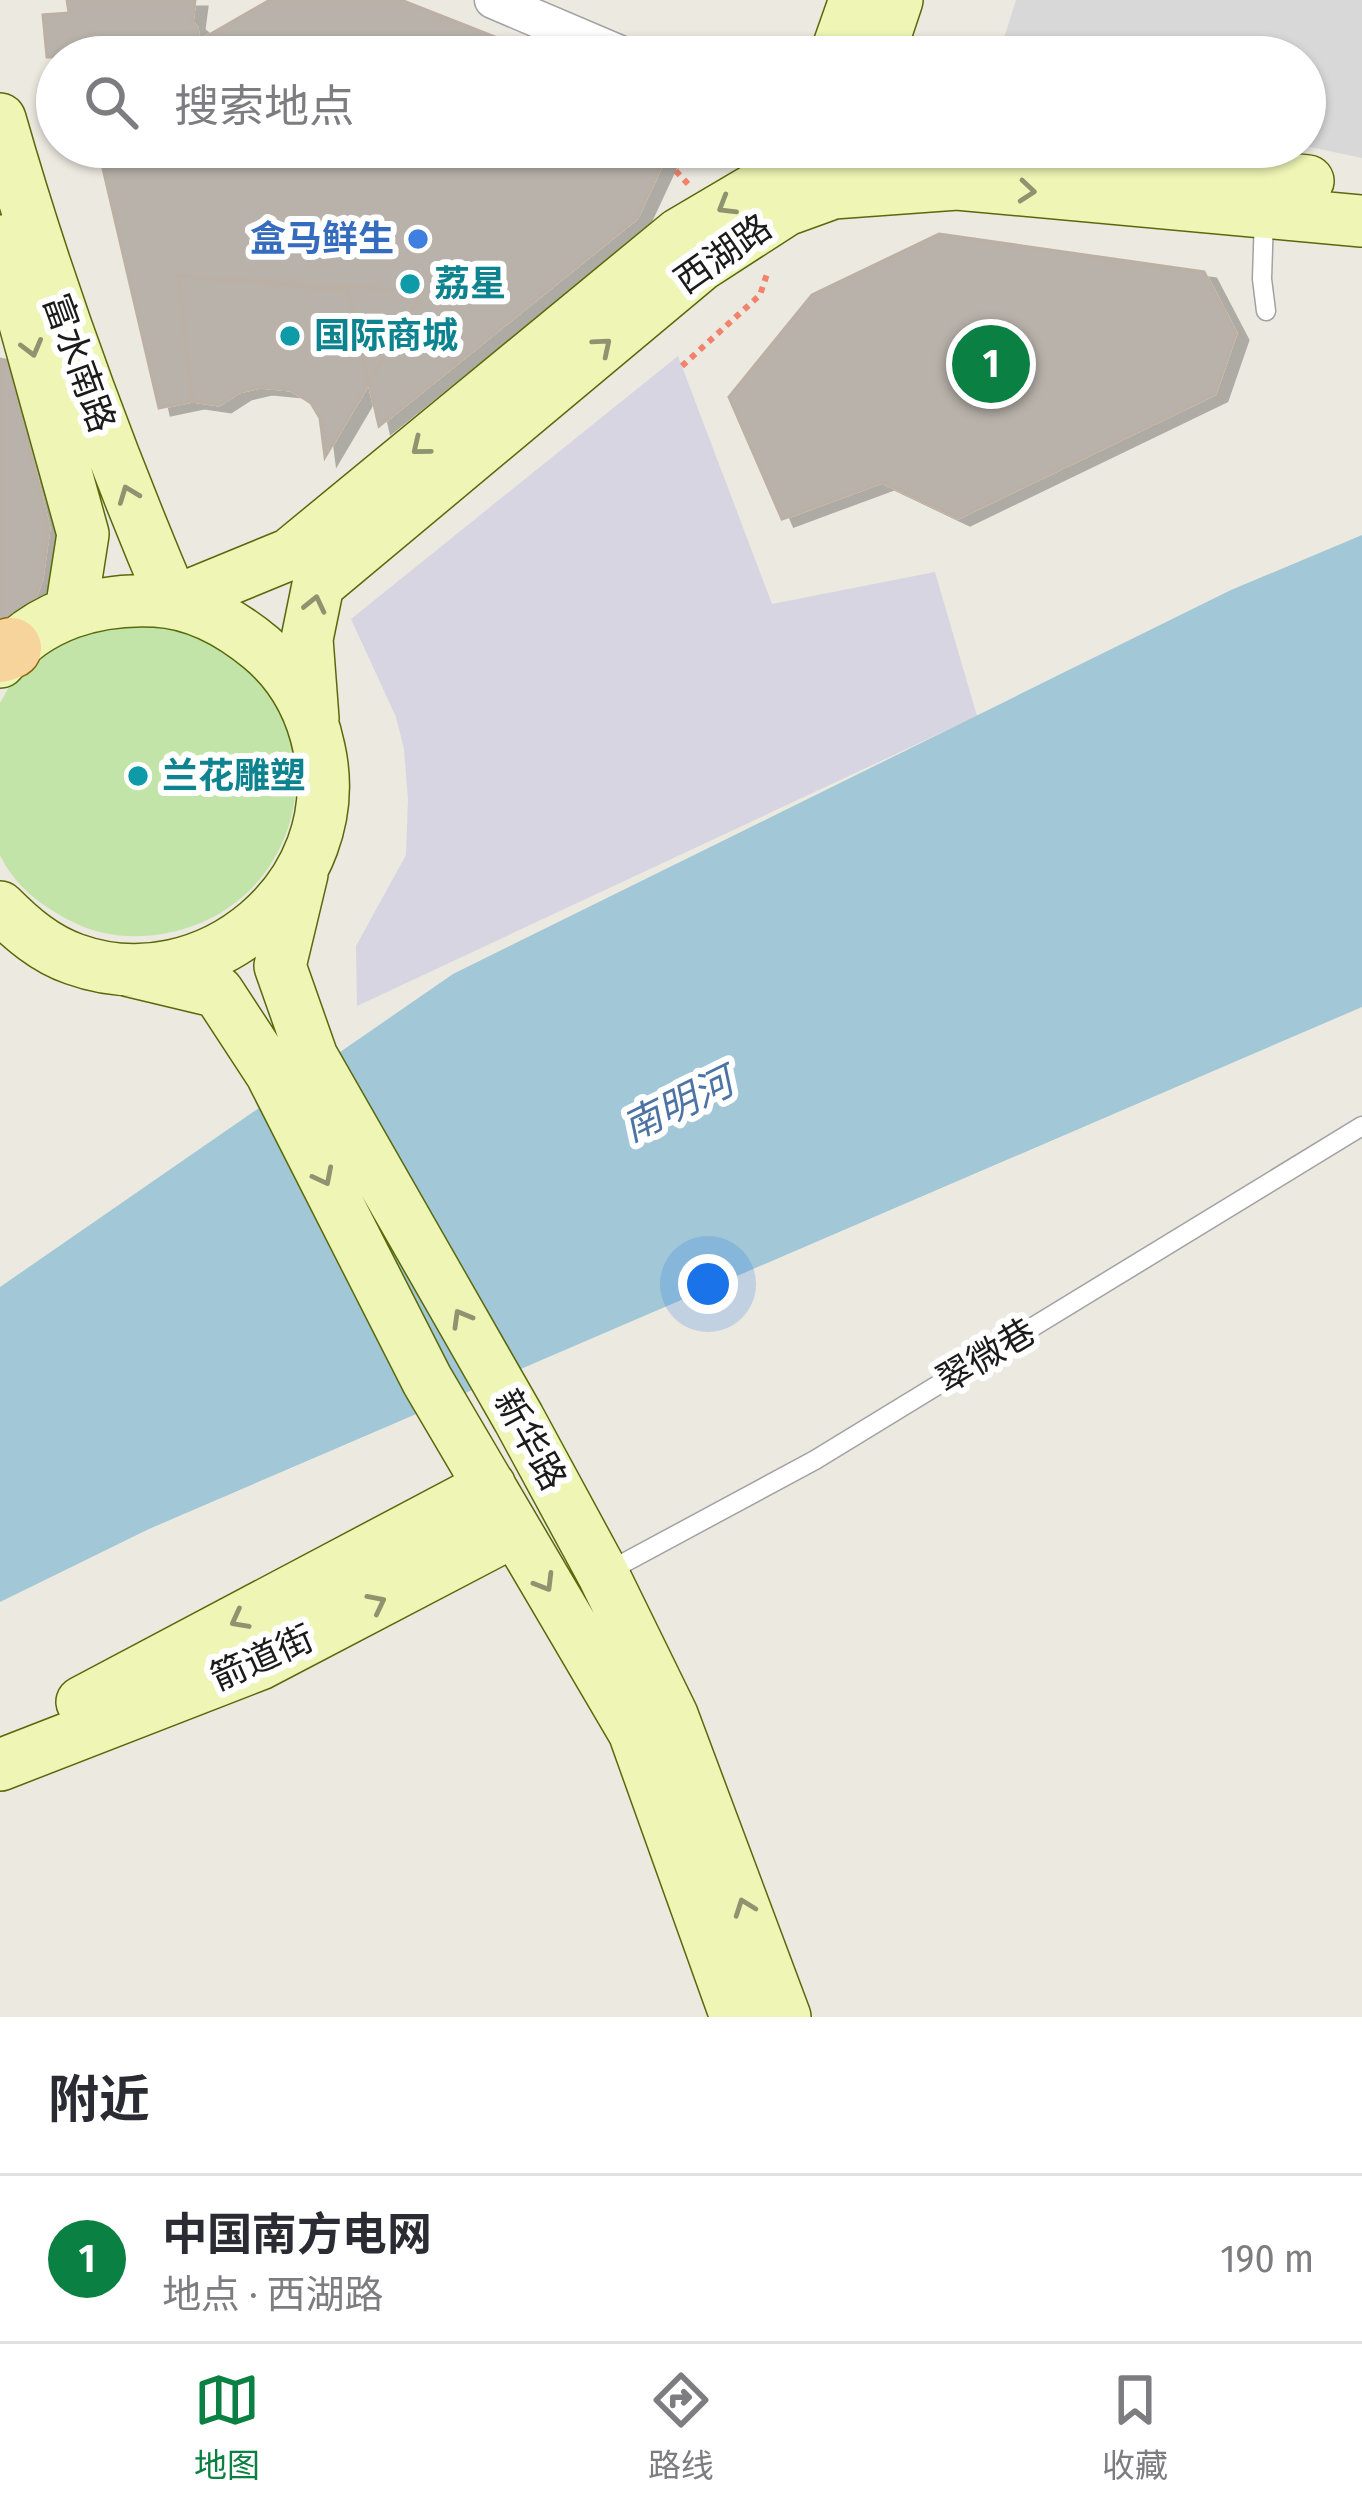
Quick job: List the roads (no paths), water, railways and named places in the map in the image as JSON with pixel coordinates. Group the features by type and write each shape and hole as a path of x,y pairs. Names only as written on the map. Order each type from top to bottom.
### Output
{"main road":[{"path":"842,36 855,0"},
{"path":"885,36 897,0"},
{"name":"富水南路","path":"0,119 38,251 173,602"},
{"name":"西湖路","path":"173,602 290,554 679,234 809,168"},
{"name":"西湖路","path":"313,719 307,639 318,585 700,265 786,210 821,168"},
{"name":"西湖路","path":"1011,168 1264,212 1362,221"},
{"name":"西湖路","path":"1093,168 1362,186"},
{"name":"富水南路","path":"0,235 83,534 71,611"},
{"path":"4,654 39,627 71,611 122,599 173,602 232,624 249,638 281,665 313,719"},
{"name":"新华路","path":"313,719 325,771 320,824 302,874 280,966 291,1065 427,1380 634,1732 736,2017"},
{"path":"126,970 178,966 228,948 270,916 302,874"},
{"name":"新华路","path":"0,908 28,934 74,959 218,992 291,1065 519,1419 603,1574 672,1715 785,2017"},
{"name":"箭道街","path":"0,1744 478,1466"},
{"name":"箭道街","path":"0,1765 260,1664 514,1532"}],"street":[{"path":"494,0 578,36"}],"lane":[{"path":"1264,212 1266,311"},
{"name":"翠微巷","path":"603,1574 815,1460 1362,1126"}],"water":[{"name":"南明河","path":"1362,535 1362,1007 149,1529 0,1602 0,1287 453,974 1231,590"}],"place":[{"name":"盒马鲜生","path":"418,239"},
{"name":"荔星","path":"410,284"},
{"name":"国际商城","path":"290,336"},
{"name":"中国南方电网","path":"991,364"},
{"name":"兰花雕塑","path":"138,776"}]}
